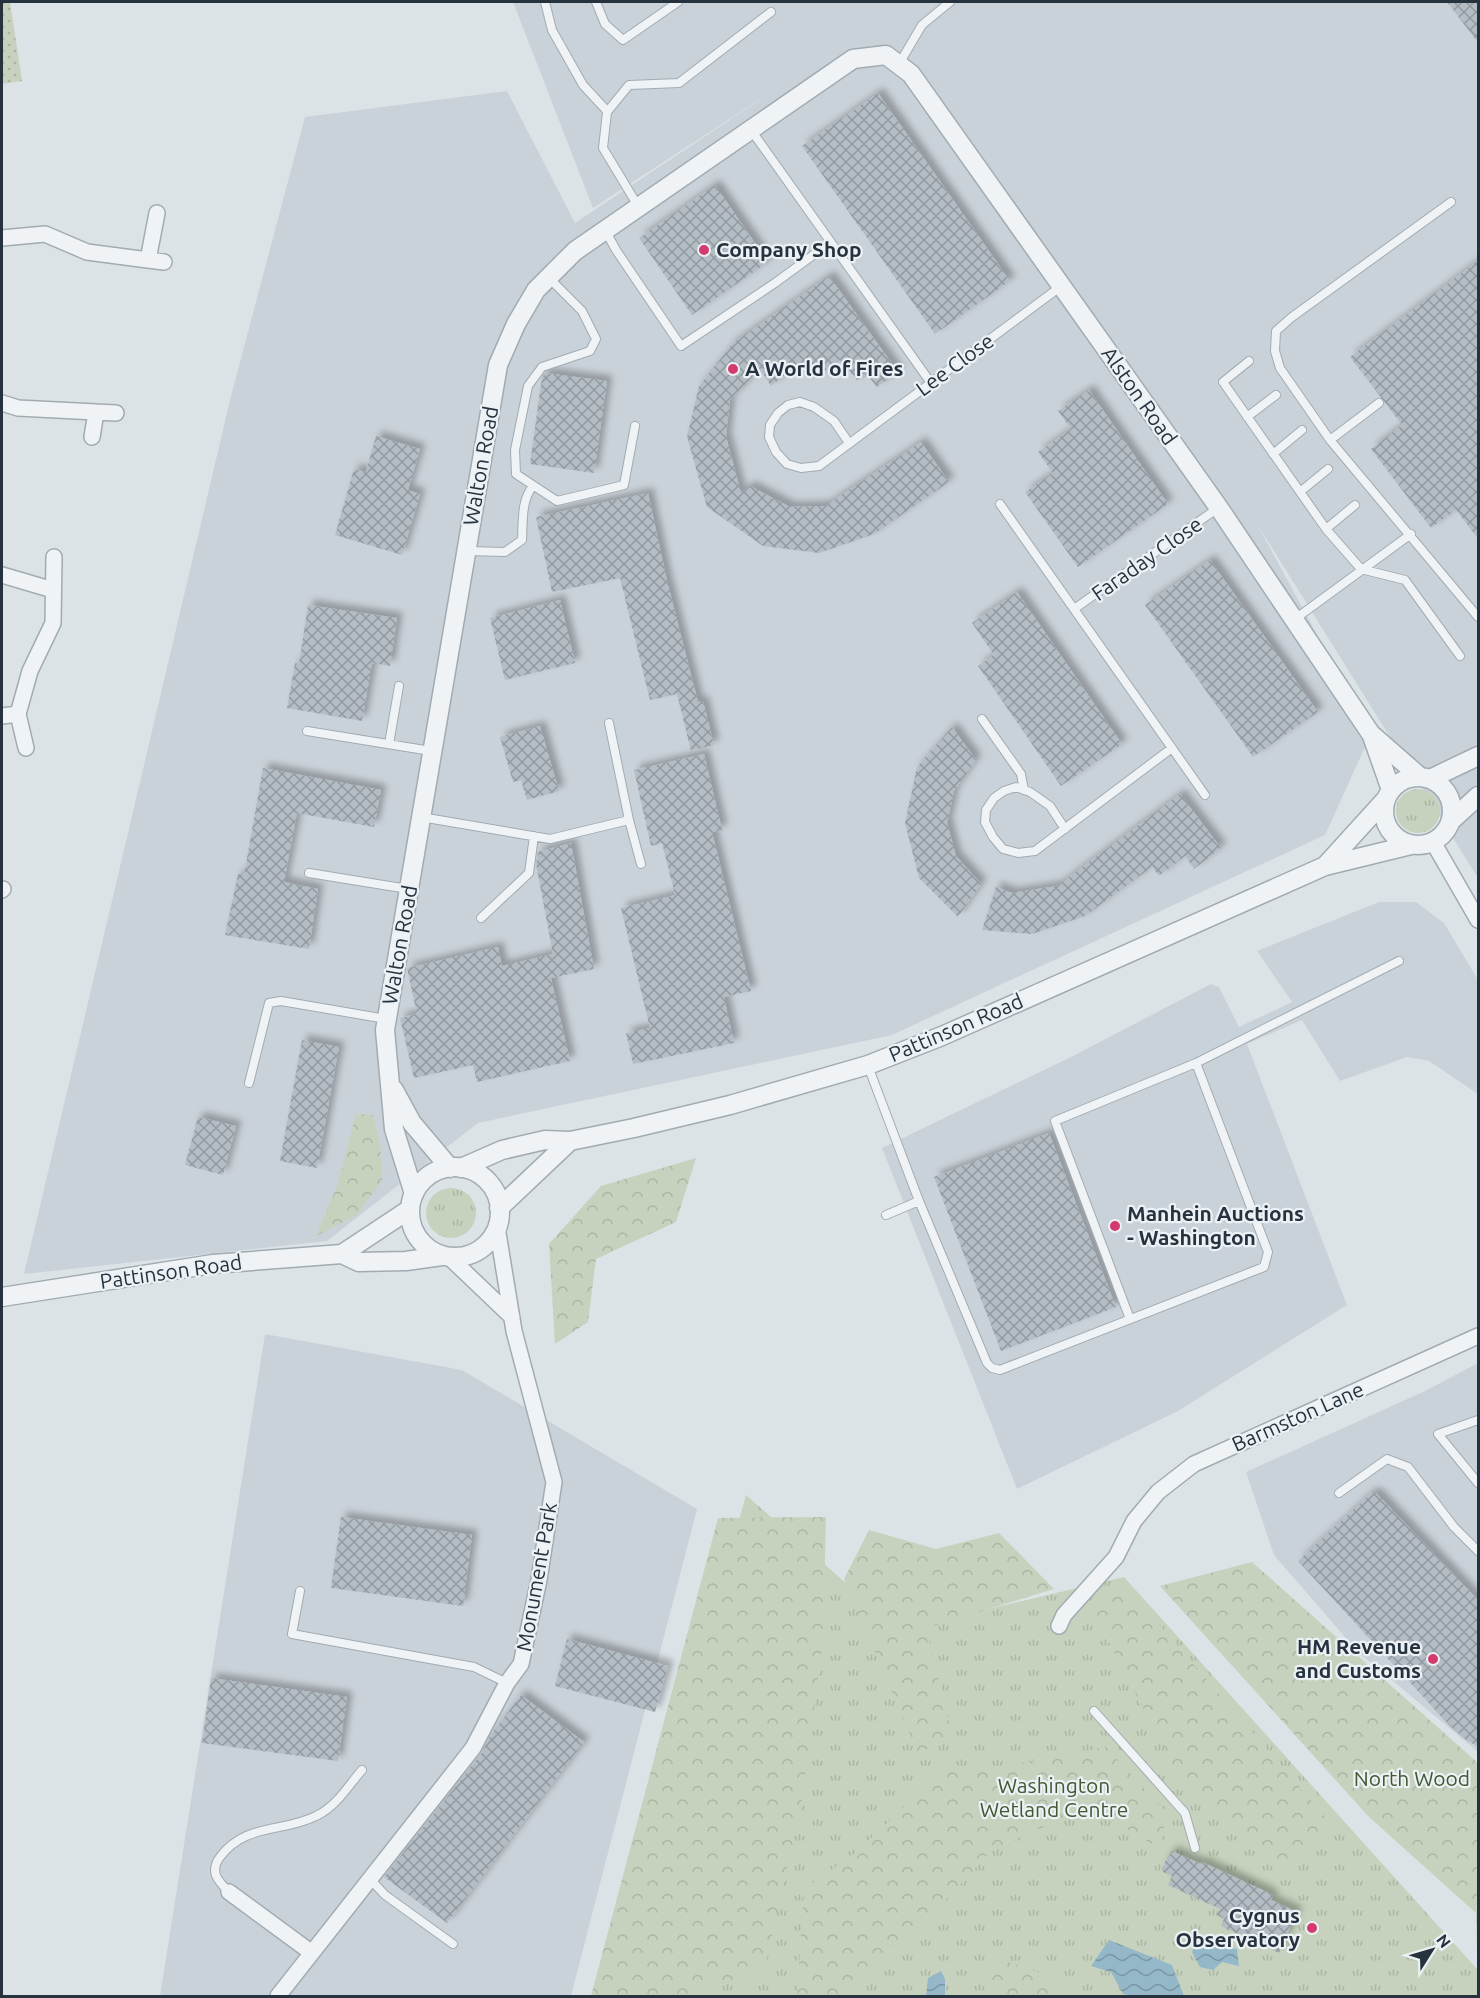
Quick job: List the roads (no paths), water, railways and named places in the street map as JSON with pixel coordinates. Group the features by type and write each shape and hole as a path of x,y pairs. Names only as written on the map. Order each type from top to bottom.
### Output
{"street":[{"name":"Walton Road","path":"412,1201 394,1129 392,1086 385,1030 498,365 516,324 536,290 575,251 853,59 886,55 899,65"},
{"name":"Alston Road","path":"899,65 911,74 1219,508 1371,734 1424,778"},
{"path":"148,260 157,213"},
{"path":"2,237 45,234 87,252 164,262"},
{"path":"2,403 18,408 116,413"},
{"path":"92,437 96,412"},
{"path":"26,748 18,714 30,671 53,623 54,557"},
{"path":"2,575 53,590"},
{"path":"2,716 18,714"},
{"name":"Alston Road","path":"1371,734 1388,795"},
{"path":"1424,778 1479,756"},
{"path":"1452,820 1452,805 1448,793 1439,783 1424,778 1410,777 1399,782 1388,795 1384,812 1388,829 1398,839 1411,845 1422,846 1433,842 1447,831 1452,820 1479,796"},
{"name":"Pattinson Road","path":"1324,866 1388,795"},
{"path":"1433,842 1479,920"},
{"name":"Pattinson Road","path":"456,1168 502,1150 545,1140 570,1141 634,1128 730,1105 868,1065 942,1036 1324,866 1411,845"},
{"name":"Walton Road","path":"392,1086 412,1123 456,1168"},
{"path":"499,1208 570,1141"},
{"path":"446,1256 465,1256 479,1251 490,1240 497,1227 499,1208 495,1194 487,1182 475,1173 456,1168 439,1170 420,1184 412,1201 411,1224 418,1238 429,1249 446,1256 512,1317"},
{"name":"Pattinson Road","path":"342,1254 412,1201"},
{"name":"Monument Park","path":"278,1996 473,1748 507,1683 521,1664 539,1580 554,1482 514,1330 497,1227"},
{"name":"Pattinson Road","path":"2,1297 213,1264 342,1254 359,1262 406,1261 446,1256"},
{"name":"Barmston Lane","path":"1059,1626 1064,1615 1116,1557 1134,1521 1158,1492 1194,1464 1479,1336"},
{"path":"229,1892 312,1953"}],"lane":[{"path":"545,2 552,30 583,85 607,111"},
{"path":"598,2 605,24 623,40 678,2"},
{"path":"899,65 922,25 950,2"},
{"path":"639,207 603,148 607,111 629,85 679,82 771,12"},
{"path":"751,130 931,383"},
{"path":"1450,202 1292,317 1276,331 1275,351 1281,368 1330,440 1479,616"},
{"path":"605,230 681,346 831,242"},
{"path":"549,278 582,311 596,339 590,351 542,367 528,386 515,450 516,474 557,501 624,485 635,426"},
{"name":"Lee Close","path":"849,443 834,421 814,407 800,402 788,405 778,412 770,425 769,437 776,452 787,464 801,468 819,465 931,383 1062,286"},
{"path":"1249,361 1223,382 1326,529 1361,569 1405,580 1460,656"},
{"path":"1247,417 1276,394"},
{"path":"1330,440 1379,403"},
{"path":"1273,454 1302,430"},
{"path":"1300,492 1328,469"},
{"path":"466,551 505,552 522,540 523,513 528,492 533,486"},
{"name":"Faraday Close","path":"1000,504 1205,795"},
{"path":"1326,529 1355,505"},
{"name":"Faraday Close","path":"1074,609 1219,508"},
{"path":"1294,620 1410,534"},
{"path":"389,744 399,686"},
{"path":"982,719 1021,774 1024,790"},
{"path":"609,723 629,820 641,864"},
{"path":"307,731 433,751"},
{"path":"1065,828 1050,806 1017,788 1004,790 994,798 986,810 985,822 1003,849 1017,853 1035,851 1172,748"},
{"path":"421,817 550,839 629,820"},
{"path":"480,918 529,873 534,836"},
{"path":"309,873 409,890"},
{"path":"1130,1319 1055,1121 1196,1064 1399,961"},
{"path":"249,1083 269,1003 281,1001 387,1019"},
{"path":"868,1065 919,1201 987,1363 992,1368 1000,1370 1264,1268 1268,1252 1196,1064"},
{"path":"886,1215 919,1201"},
{"path":"1479,1420 1438,1434 1479,1483"},
{"path":"1339,1493 1388,1459 1408,1467 1454,1527 1477,1546"},
{"path":"300,1591 292,1634 474,1667 507,1683"},
{"path":"1094,1711 1185,1813 1195,1848"},
{"path":"229,1892 217,1881 214,1871 220,1856 235,1840 242,1836 294,1824 322,1814 329,1809 362,1770"},
{"path":"370,1880 385,1894 453,1944"}],"water":[{"path":"1207,1935 1222,1946 1237,1949 1239,1966 1222,1962 1213,1970 1200,1967 1192,1952 1197,1940"},
{"path":"1109,1940 1172,1965 1184,1996 1123,1994 1111,1972 1091,1966"},
{"path":"941,1971 945,1979 945,1996 926,1996 928,1978"}],"place":[{"name":"Company Shop","path":"704,250"},
{"name":"A World of Fires","path":"733,369"},
{"name":"Manhein Auctions - Washington","path":"1115,1226"},
{"name":"HM Revenue and Customs","path":"1433,1659"},
{"name":"Cygnus Observatory","path":"1312,1928"}],"park label":[{"name":"North Wood","path":"1412,1779"},
{"name":"Washington Wetland Centre","path":"1054,1798"}]}
